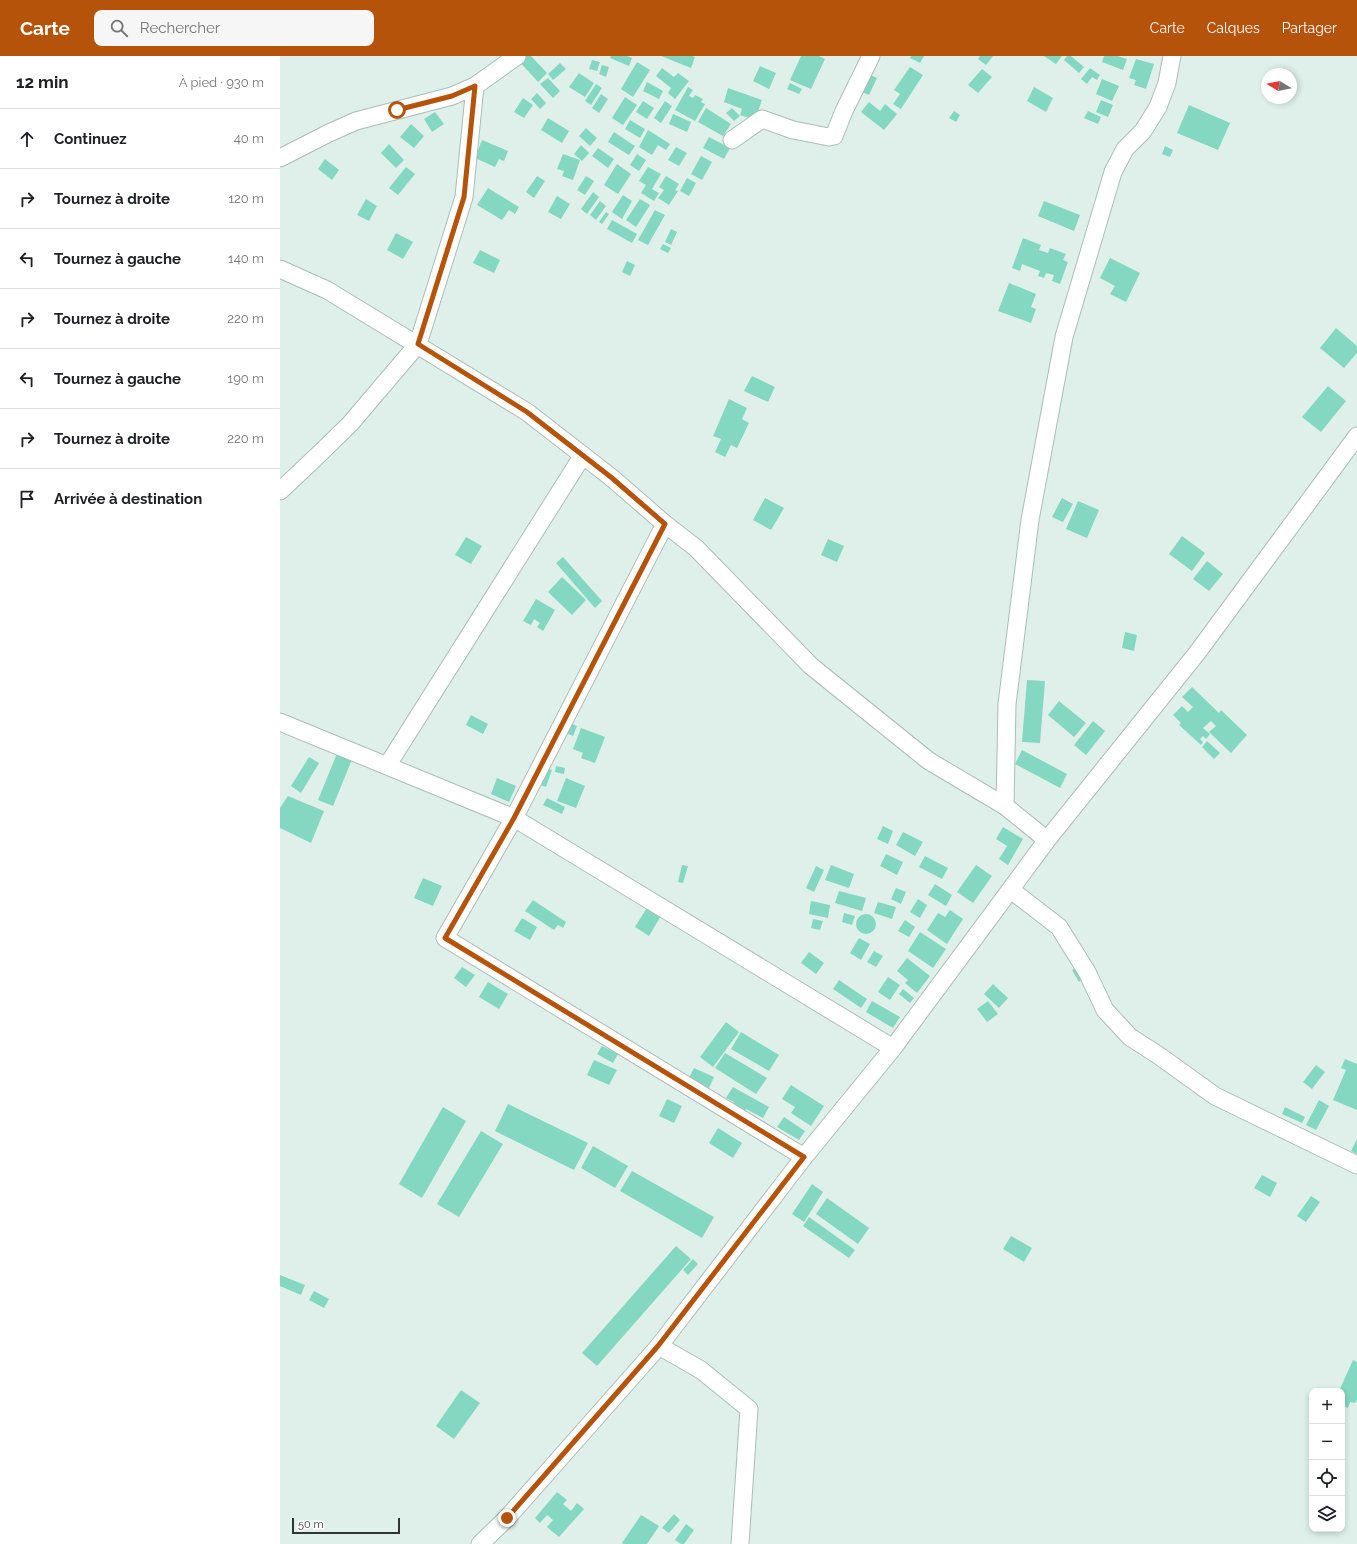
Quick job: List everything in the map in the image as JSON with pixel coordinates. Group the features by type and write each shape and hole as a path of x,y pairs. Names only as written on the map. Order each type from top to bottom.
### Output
{"street":[{"path":"280,158 329,132 356,121 452,96 475,86 517,56"},
{"path":"732,140 762,119 794,130 829,137 834,136 844,111 871,56"},
{"path":"1005,806 1007,704 1030,520 1064,337 1113,172 1125,149 1143,131 1158,107 1167,83 1173,57"},
{"path":"280,490 350,424 418,344 464,197 475,86"},
{"path":"280,269 327,290 418,344 527,412 612,478 665,524 696,548 811,666 929,761 1005,806 1047,840"},
{"path":"480,1544 507,1518 658,1346 804,1157 893,1048 1047,840 1197,653 1357,436"},
{"path":"387,766 583,455"},
{"path":"665,524 514,818 445,938 804,1157"},
{"path":"280,722 514,818 893,1048"},
{"path":"1011,890 1059,927 1087,972 1105,1010 1130,1037 1215,1096 1357,1165"},
{"path":"658,1346 702,1370 749,1409 740,1544"}],"building":[{"path":"524,56 531,56 547,73 538,82 519,61"},
{"path":"611,56 627,56 632,58 629,66 610,58"},
{"path":"661,56 692,56 695,57 691,68"},
{"path":"801,56 819,56 825,59 811,89 790,80"},
{"path":"911,56 924,56 920,63 910,58"},
{"path":"980,56 993,56 986,65 978,59"},
{"path":"1044,56 1062,56 1056,64"},
{"path":"1067,56 1071,56 1084,67 1079,73 1064,60"},
{"path":"1104,56 1117,56 1127,59 1123,70 1102,62"},
{"path":"1136,59 1154,64 1146,89 1134,85 1136,80 1129,78"},
{"path":"592,60 600,62 597,71 589,69"},
{"path":"637,62 650,70 633,97 621,89"},
{"path":"560,63 566,69 553,80 548,74"},
{"path":"602,65 609,67 606,77 599,74"},
{"path":"760,66 776,73 769,89 753,81"},
{"path":"910,67 923,75 901,109 893,104 900,94 894,90"},
{"path":"662,68 674,77 678,73 689,81 675,99 668,93 671,88 656,76"},
{"path":"1090,68 1100,75 1097,80 1092,77 1087,84 1081,79"},
{"path":"982,69 992,77 978,93 968,85"},
{"path":"579,73 594,83 585,97 569,87"},
{"path":"868,74 877,78 869,95 860,91"},
{"path":"548,78 560,91 553,98 540,84"},
{"path":"1102,79 1119,86 1112,101 1096,94"},
{"path":"647,82 663,91 659,99 643,91"},
{"path":"790,83 802,89 799,94 787,89"},
{"path":"596,84 602,88 591,105 585,101"},
{"path":"688,87 693,90 689,96 693,98 695,95 703,99 701,102 705,104 695,121 675,110"},
{"path":"1034,87 1053,98 1046,112 1027,101"},
{"path":"728,88 762,100 755,120 740,115 742,109 724,102"},
{"path":"537,93 546,103 540,109 531,99"},
{"path":"601,94 608,99 599,113 592,108"},
{"path":"625,97 637,105 623,125 612,118"},
{"path":"523,98 533,105 524,118 514,112"},
{"path":"1101,100 1113,105 1108,117 1096,112"},
{"path":"643,101 654,108 647,119 636,112"},
{"path":"665,101 672,106 661,123 654,118"},
{"path":"869,102 880,111 885,104 897,114 884,130 861,112"},
{"path":"1189,105 1230,123 1218,150 1177,133"},
{"path":"706,108 731,124 723,136 698,122"},
{"path":"732,108 740,116 734,121 726,113"},
{"path":"954,111 960,115 956,122 949,118"},
{"path":"1088,111 1101,117 1098,124 1084,118"},
{"path":"435,112 444,124 432,132 424,119"},
{"path":"673,114 691,122 687,132 669,124"},
{"path":"548,118 569,131 562,143 541,130"},
{"path":"630,120 645,129 640,138 625,129"},
{"path":"411,124 424,136 414,148 400,137"},
{"path":"586,128 597,138 590,146 579,136"},
{"path":"648,130 670,144 666,150 658,145 652,155 639,147"},
{"path":"614,132 635,146 629,155 608,142"},
{"path":"709,137 730,148 724,159 703,148"},
{"path":"482,140 508,151 504,161 499,159 495,167 475,158"},
{"path":"389,144 404,160 396,168 381,153"},
{"path":"581,145 589,153 582,161 574,154"},
{"path":"1165,146 1173,150 1170,157 1162,154"},
{"path":"676,147 687,153 679,166 668,160"},
{"path":"598,148 614,159 608,168 592,156"},
{"path":"563,154 580,160 573,180 562,176 564,171 557,169"},
{"path":"637,154 646,160 639,171 630,165"},
{"path":"701,156 712,162 702,180 691,174"},
{"path":"325,159 339,170 332,180 318,169"},
{"path":"617,164 631,174 618,194 604,185"},
{"path":"406,167 415,174 398,195 389,188"},
{"path":"648,167 661,174 652,189 659,193 654,201 641,193 646,185 639,181"},
{"path":"537,176 545,181 534,198 526,192"},
{"path":"586,176 594,181 585,195 577,190"},
{"path":"666,176 679,184 675,190 678,191 669,205 658,198 664,190 659,187"},
{"path":"687,178 696,183 689,196 680,191"},
{"path":"488,188 519,207 515,214 509,210 502,220 477,205"},
{"path":"593,192 599,197 587,214 581,209"},
{"path":"623,195 632,201 622,219 612,212"},
{"path":"557,196 570,204 561,219 548,212"},
{"path":"366,199 377,206 369,221 357,215"},
{"path":"640,199 650,205 636,227 626,220"},
{"path":"600,201 606,206 596,220 590,215"},
{"path":"1044,201 1080,215 1074,231 1038,216"},
{"path":"655,210 665,215 648,245 638,240"},
{"path":"606,212 609,214 602,224 599,222"},
{"path":"612,220 637,234 632,243 607,229"},
{"path":"671,229 677,232 671,245 665,242"},
{"path":"396,233 413,242 403,259 387,250"},
{"path":"1023,238 1041,245 1039,250 1048,253 1050,248 1066,254 1063,260 1068,262 1060,284 1052,281 1054,275 1046,273 1044,278 1038,276 1040,271 1022,264 1020,271 1012,268"},
{"path":"663,244 671,248 668,253 660,249"},
{"path":"480,250 500,260 494,273 473,263"},
{"path":"1110,258 1140,273 1126,302 1110,294 1115,286 1100,278"},
{"path":"627,261 635,265 630,276 622,272"},
{"path":"1009,283 1036,294 1031,307 1036,309 1031,323 998,311"},
{"path":"1336,328 1357,346 1357,353 1344,368 1320,348"},
{"path":"752,376 775,387 768,402 744,391"},
{"path":"1328,386 1346,401 1321,432 1302,417"},
{"path":"729,399 747,408 742,419 749,423 737,448 731,445 725,457 715,452 721,439 713,436"},
{"path":"765,498 784,508 771,530 753,520"},
{"path":"1062,498 1073,504 1063,522 1052,517"},
{"path":"1078,501 1099,510 1087,538 1066,529"},
{"path":"1182,536 1205,553 1192,571 1169,554"},
{"path":"466,537 482,546 471,564 455,555"},
{"path":"828,539 844,546 837,562 821,555"},
{"path":"563,557 602,601 595,608 556,563"},
{"path":"1207,561 1223,574 1209,591 1193,579"},
{"path":"562,577 586,600 572,615 548,592"},
{"path":"536,599 555,610 543,631 537,627 540,623 534,619 531,625 523,621"},
{"path":"1125,632 1137,635 1134,651 1122,648"},
{"path":"1027,680 1045,681 1040,743 1022,742"},
{"path":"1192,687 1219,713 1221,710 1247,735 1231,753 1209,732 1216,726 1211,721 1203,728 1210,734 1206,739 1203,736 1200,739 1203,742 1201,745 1179,725 1181,723 1173,715 1182,706 1188,712 1193,707 1182,697"},
{"path":"1059,701 1086,723 1074,737 1048,715"},
{"path":"471,715 488,724 483,734 466,725"},
{"path":"1093,721 1105,731 1086,755 1074,745"},
{"path":"570,723 577,726 573,736 566,733"},
{"path":"581,728 605,737 595,763 581,758 583,753 573,749"},
{"path":"1207,741 1220,753 1214,759 1202,747"},
{"path":"1022,750 1067,774 1060,788 1015,764"},
{"path":"338,751 353,757 333,806 318,800"},
{"path":"309,757 319,763 301,793 291,786"},
{"path":"556,766 565,768 564,774 555,772"},
{"path":"544,768 552,770 546,787 538,784"},
{"path":"497,778 516,786 509,802 491,794"},
{"path":"566,778 585,786 576,808 557,801"},
{"path":"288,796 324,811 311,843 280,828 280,808"},
{"path":"547,798 565,807 562,814 543,805"},
{"path":"883,826 893,831 888,844 877,839"},
{"path":"1003,827 1023,839 1008,865 999,859 1007,846 996,839"},
{"path":"903,832 923,842 915,856 896,845"},
{"path":"886,854 903,862 897,875 880,866"},
{"path":"925,856 948,868 942,879 919,867"},
{"path":"682,865 688,866 683,883 678,882"},
{"path":"831,865 854,874 849,888 825,880"},
{"path":"976,865 992,876 973,903 957,892"},
{"path":"816,866 824,870 814,892 806,888"},
{"path":"423,878 442,886 433,906 414,898"},
{"path":"935,884 952,895 946,906 928,895"},
{"path":"896,888 906,892 901,904 891,899"},
{"path":"839,891 866,898 862,911 835,903"},
{"path":"918,899 927,905 920,918 910,912"},
{"path":"533,900 566,922 563,928 558,925 554,930 525,911"},
{"path":"811,901 830,905 828,918 809,914"},
{"path":"878,902 896,907 892,919 874,913"},
{"path":"648,906 662,914 649,936 635,927"},
{"path":"950,910 963,919 947,944 927,930 938,913 945,917"},
{"path":"844,913 855,916 852,925 842,922"},
{"path":"866,914 873,917 876,924 873,931 866,934 859,931 856,924 859,917"},
{"path":"522,918 537,927 530,940 514,931"},
{"path":"813,919 823,921 820,930 811,928"},
{"path":"905,920 915,927 909,937 898,931"},
{"path":"920,932 946,949 933,968 908,951"},
{"path":"859,938 870,944 861,960 850,953"},
{"path":"874,951 883,956 876,967 867,962"},
{"path":"809,952 824,963 816,974 801,963"},
{"path":"907,958 930,976 917,993 905,983 908,980 897,971"},
{"path":"462,967 475,975 466,987 454,978"},
{"path":"1076,968 1083,979 1079,982 1072,970"},
{"path":"888,977 900,985 890,1000 878,992"},
{"path":"839,980 867,999 861,1008 833,989"},
{"path":"488,982 508,994 499,1009 479,997"},
{"path":"993,984 1008,998 999,1008 984,994"},
{"path":"903,989 914,998 910,1003 899,994"},
{"path":"872,1001 900,1017 893,1028 866,1012"},
{"path":"988,1001 998,1014 987,1022 977,1009"},
{"path":"726,1022 739,1032 713,1067 700,1057"},
{"path":"741,1032 779,1055 769,1071 731,1049"},
{"path":"602,1046 618,1054 613,1063 597,1054"},
{"path":"725,1053 767,1078 756,1094 715,1068"},
{"path":"1345,1059 1357,1064 1357,1110 1333,1100 1346,1070 1341,1068"},
{"path":"594,1060 617,1070 609,1085 587,1075"},
{"path":"1316,1065 1325,1072 1312,1089 1303,1082"},
{"path":"694,1068 714,1077 709,1088 689,1078"},
{"path":"791,1085 824,1106 811,1126 791,1113 795,1107 782,1099"},
{"path":"733,1087 769,1107 763,1118 746,1109 744,1113 732,1106 734,1102 726,1098"},
{"path":"667,1099 682,1106 674,1123 659,1116"},
{"path":"1319,1100 1329,1106 1316,1130 1306,1125"},
{"path":"508,1104 588,1143 574,1170 495,1131"},
{"path":"443,1107 466,1121 422,1198 399,1184"},
{"path":"1285,1107 1305,1117 1302,1123 1282,1114"},
{"path":"784,1117 805,1131 799,1140 777,1127"},
{"path":"718,1128 742,1143 733,1158 709,1143"},
{"path":"481,1131 503,1144 459,1217 437,1204"},
{"path":"1357,1139 1357,1154 1351,1151"},
{"path":"593,1146 628,1166 615,1188 581,1168"},
{"path":"632,1171 714,1217 702,1238 620,1191"},
{"path":"1262,1175 1277,1183 1270,1197 1254,1188"},
{"path":"812,1184 823,1192 804,1222 792,1214"},
{"path":"1311,1196 1320,1202 1306,1222 1297,1216"},
{"path":"827,1198 869,1228 858,1244 816,1214"},
{"path":"809,1217 855,1250 849,1258 803,1226"},
{"path":"1011,1236 1032,1248 1024,1262 1003,1249"},
{"path":"676,1246 691,1259 597,1366 582,1353"},
{"path":"693,1259 698,1264 688,1275 683,1270"},
{"path":"280,1275 305,1285 301,1295 280,1286"},
{"path":"314,1291 329,1299 324,1308 309,1300"},
{"path":"1353,1360 1357,1362 1357,1400 1355,1403 1350,1402 1348,1408 1345,1406 1345,1388 1340,1388"},
{"path":"461,1390 480,1403 454,1439 436,1426"},
{"path":"557,1492 567,1500 563,1504 571,1511 577,1503 584,1509 559,1537 547,1527 553,1520 547,1515 540,1523 535,1518"},
{"path":"674,1514 680,1520 669,1533 662,1528"},
{"path":"641,1515 659,1526 647,1544 623,1544 622,1543"},
{"path":"686,1524 694,1530 684,1544 681,1544 675,1540"}],"route":[{"path":"397,110 452,96 475,86 464,197 418,344 527,412 612,478 665,524 514,818 445,938 804,1157 658,1346 507,1518"}]}
